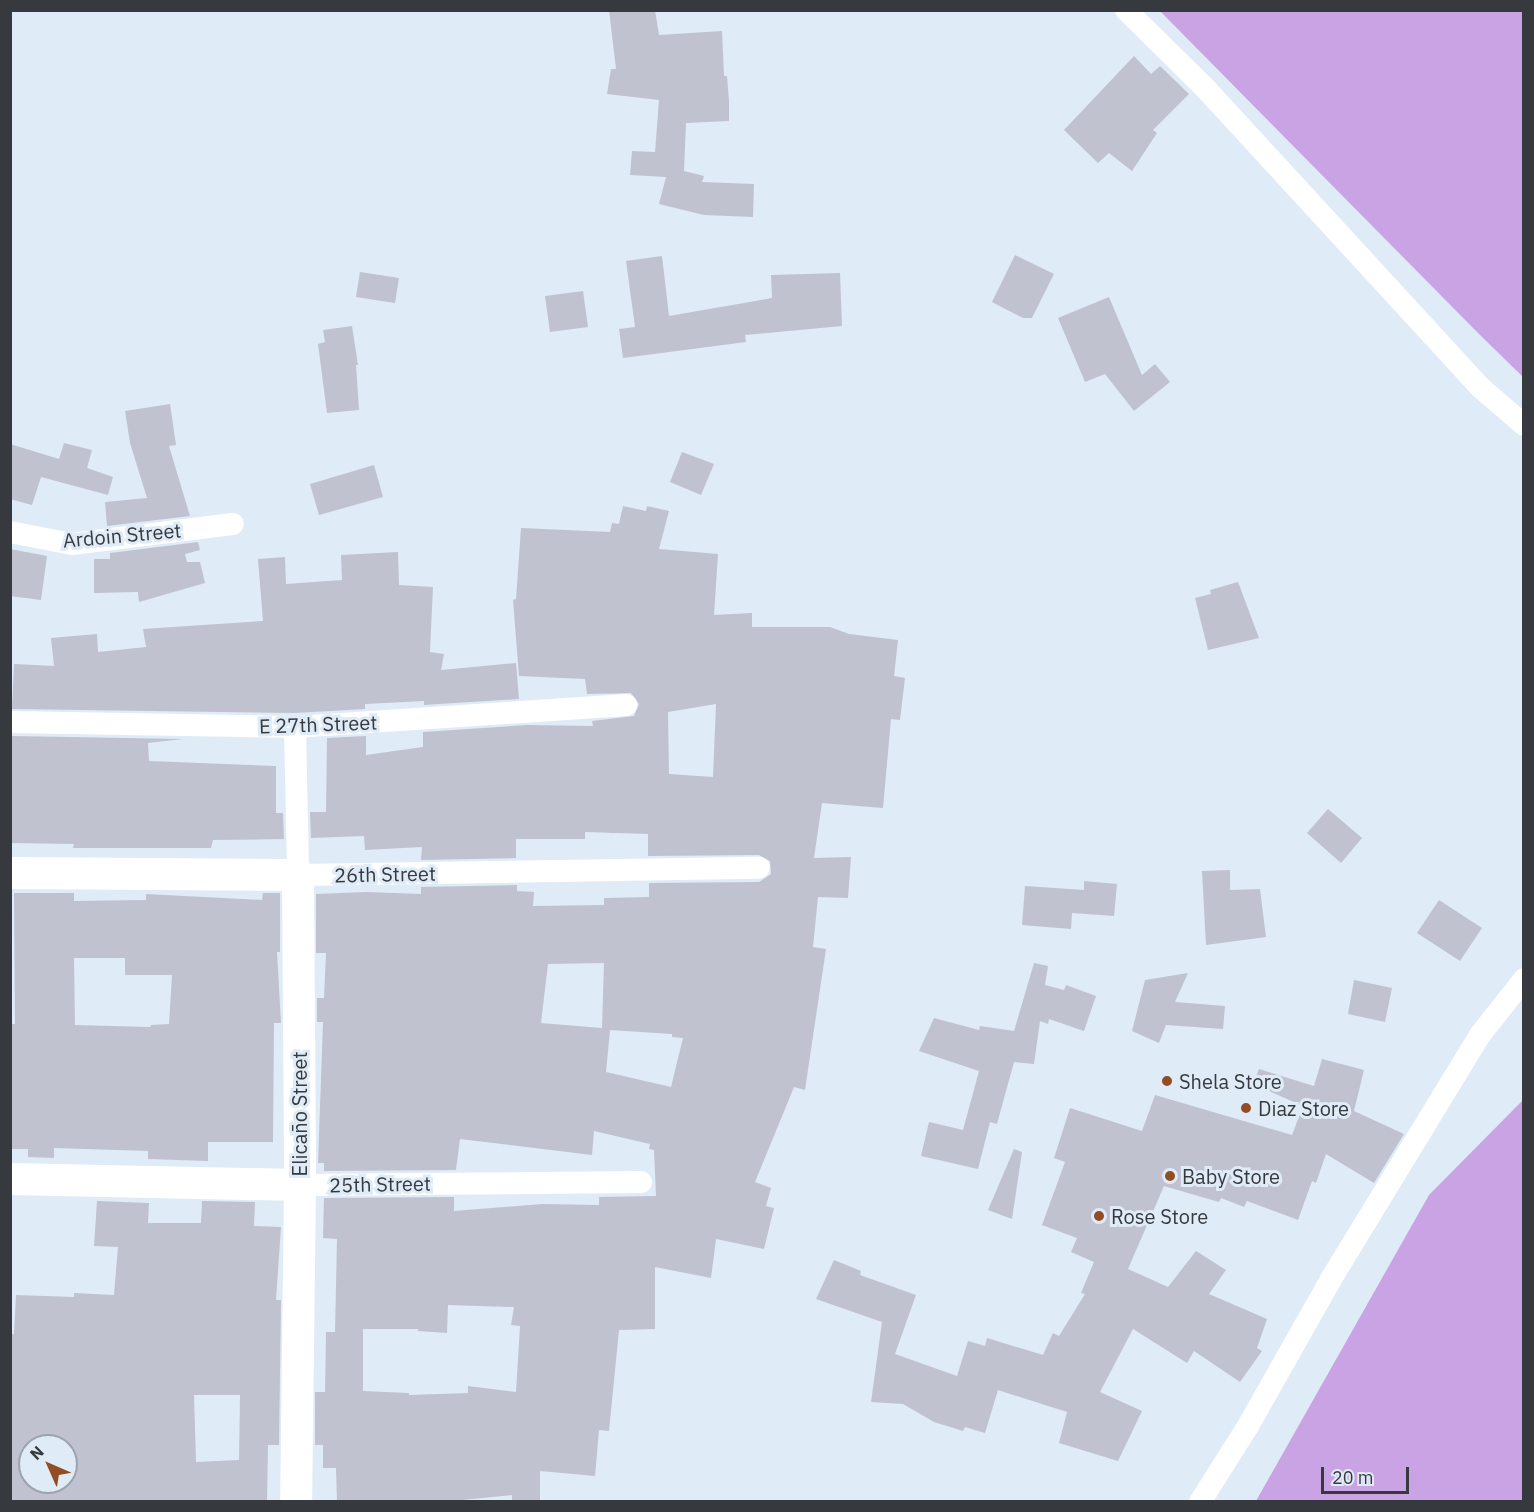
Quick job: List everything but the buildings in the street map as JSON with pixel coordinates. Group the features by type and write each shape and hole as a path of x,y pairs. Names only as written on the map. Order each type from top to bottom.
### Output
{"street":[{"path":"1126,10 1206,89 1480,387 1524,425"},
{"name":"Ardoin Street","path":"10,532 72,544 234,524"},
{"name":"E 27th Street","path":"10,722 295,727 626,705"},
{"name":"Elicaño Street","path":"295,727 300,1185 296,1502"},
{"name":"26th Street","path":"10,873 298,875 759,868"},
{"path":"1200,1502 1248,1426 1331,1280 1479,1035 1524,979"},
{"name":"25th Street","path":"10,1179 300,1185 641,1182"}],"shaded area":[{"path":"1160,11 1523,11 1523,377 1478,333"},
{"path":"1523,1100 1523,1501 1256,1501 1429,1195"}],"place":[{"name":"Shela Store","path":"1167,1081"},
{"name":"Diaz Store","path":"1246,1108"},
{"name":"Baby Store","path":"1170,1176"},
{"name":"Rose Store","path":"1099,1216"}]}
